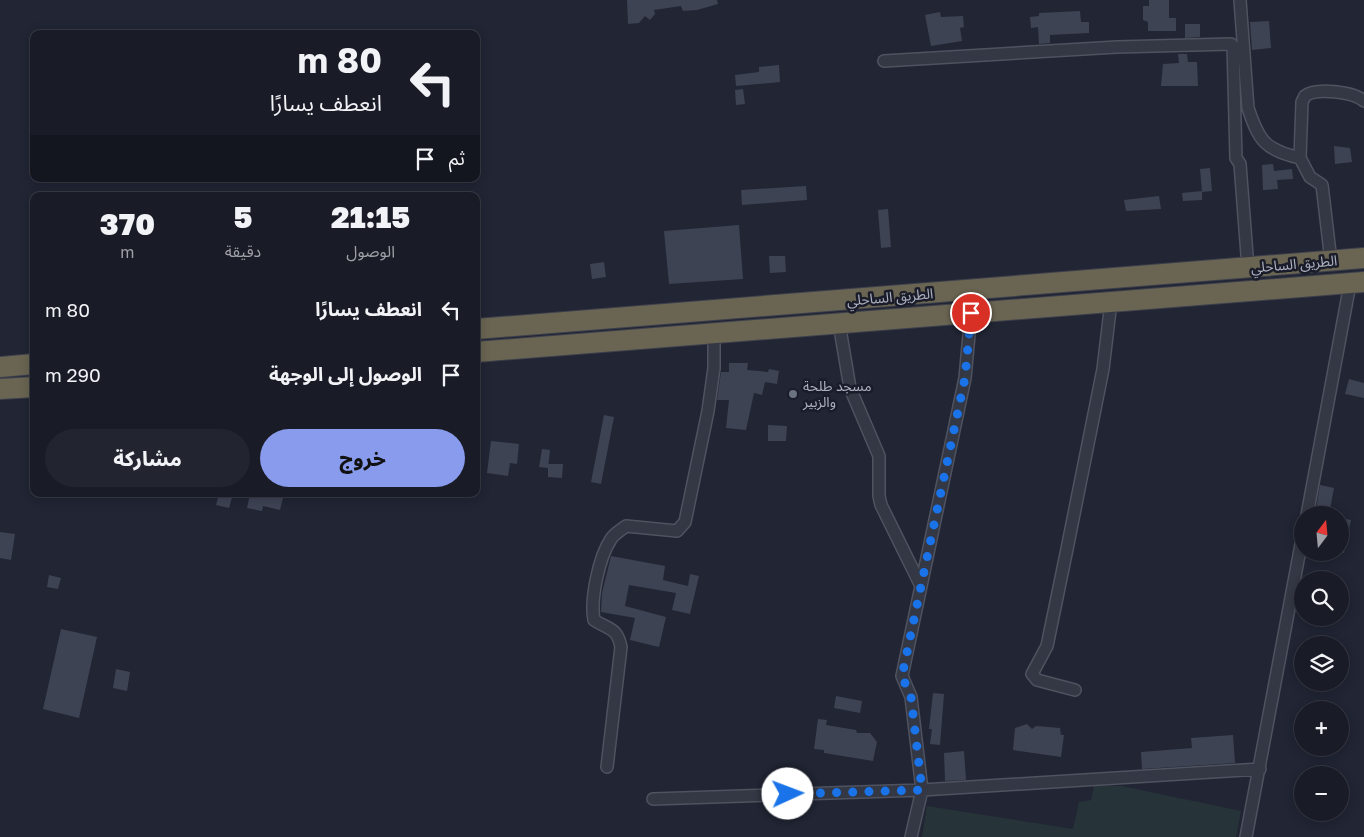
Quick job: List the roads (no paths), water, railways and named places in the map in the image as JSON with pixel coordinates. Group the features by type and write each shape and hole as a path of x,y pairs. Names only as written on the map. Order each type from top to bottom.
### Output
{"highway":[{"name":"الطريق الساحلي","path":"480,329 1364,258"},
{"name":"الطريق الساحلي","path":"480,352 1357,283"},
{"path":"0,366 30,364"},
{"path":"0,389 30,387"}],"street":[{"path":"1240,0 1248,108 1262,141 1276,151 1300,158"},
{"path":"884,61 1117,47 1231,44 1233,46 1236,158 1239,163 1248,268"},
{"path":"1331,261 1324,190 1322,185 1309,176 1300,158 1302,102 1307,93 1315,91 1351,94 1364,101"},
{"path":"1309,506 1357,283"},
{"path":"1074,690 1036,680 1032,674 1047,646 1103,369 1111,302"},
{"path":"912,837 922,790 911,697 902,678 965,378 971,313"},
{"path":"839,323 850,388 879,456 879,496 881,505 921,586"},
{"path":"606,767 621,647 619,636 612,628 594,620 592,612 599,568 604,551 612,537 626,526 677,531 685,522 708,411 714,368 714,332"},
{"path":"1246,837 1298,561"},
{"path":"653,799 922,790 1260,769"}],"place":[{"name":"مسجد طلحة والزبير","path":"793,394"}]}
